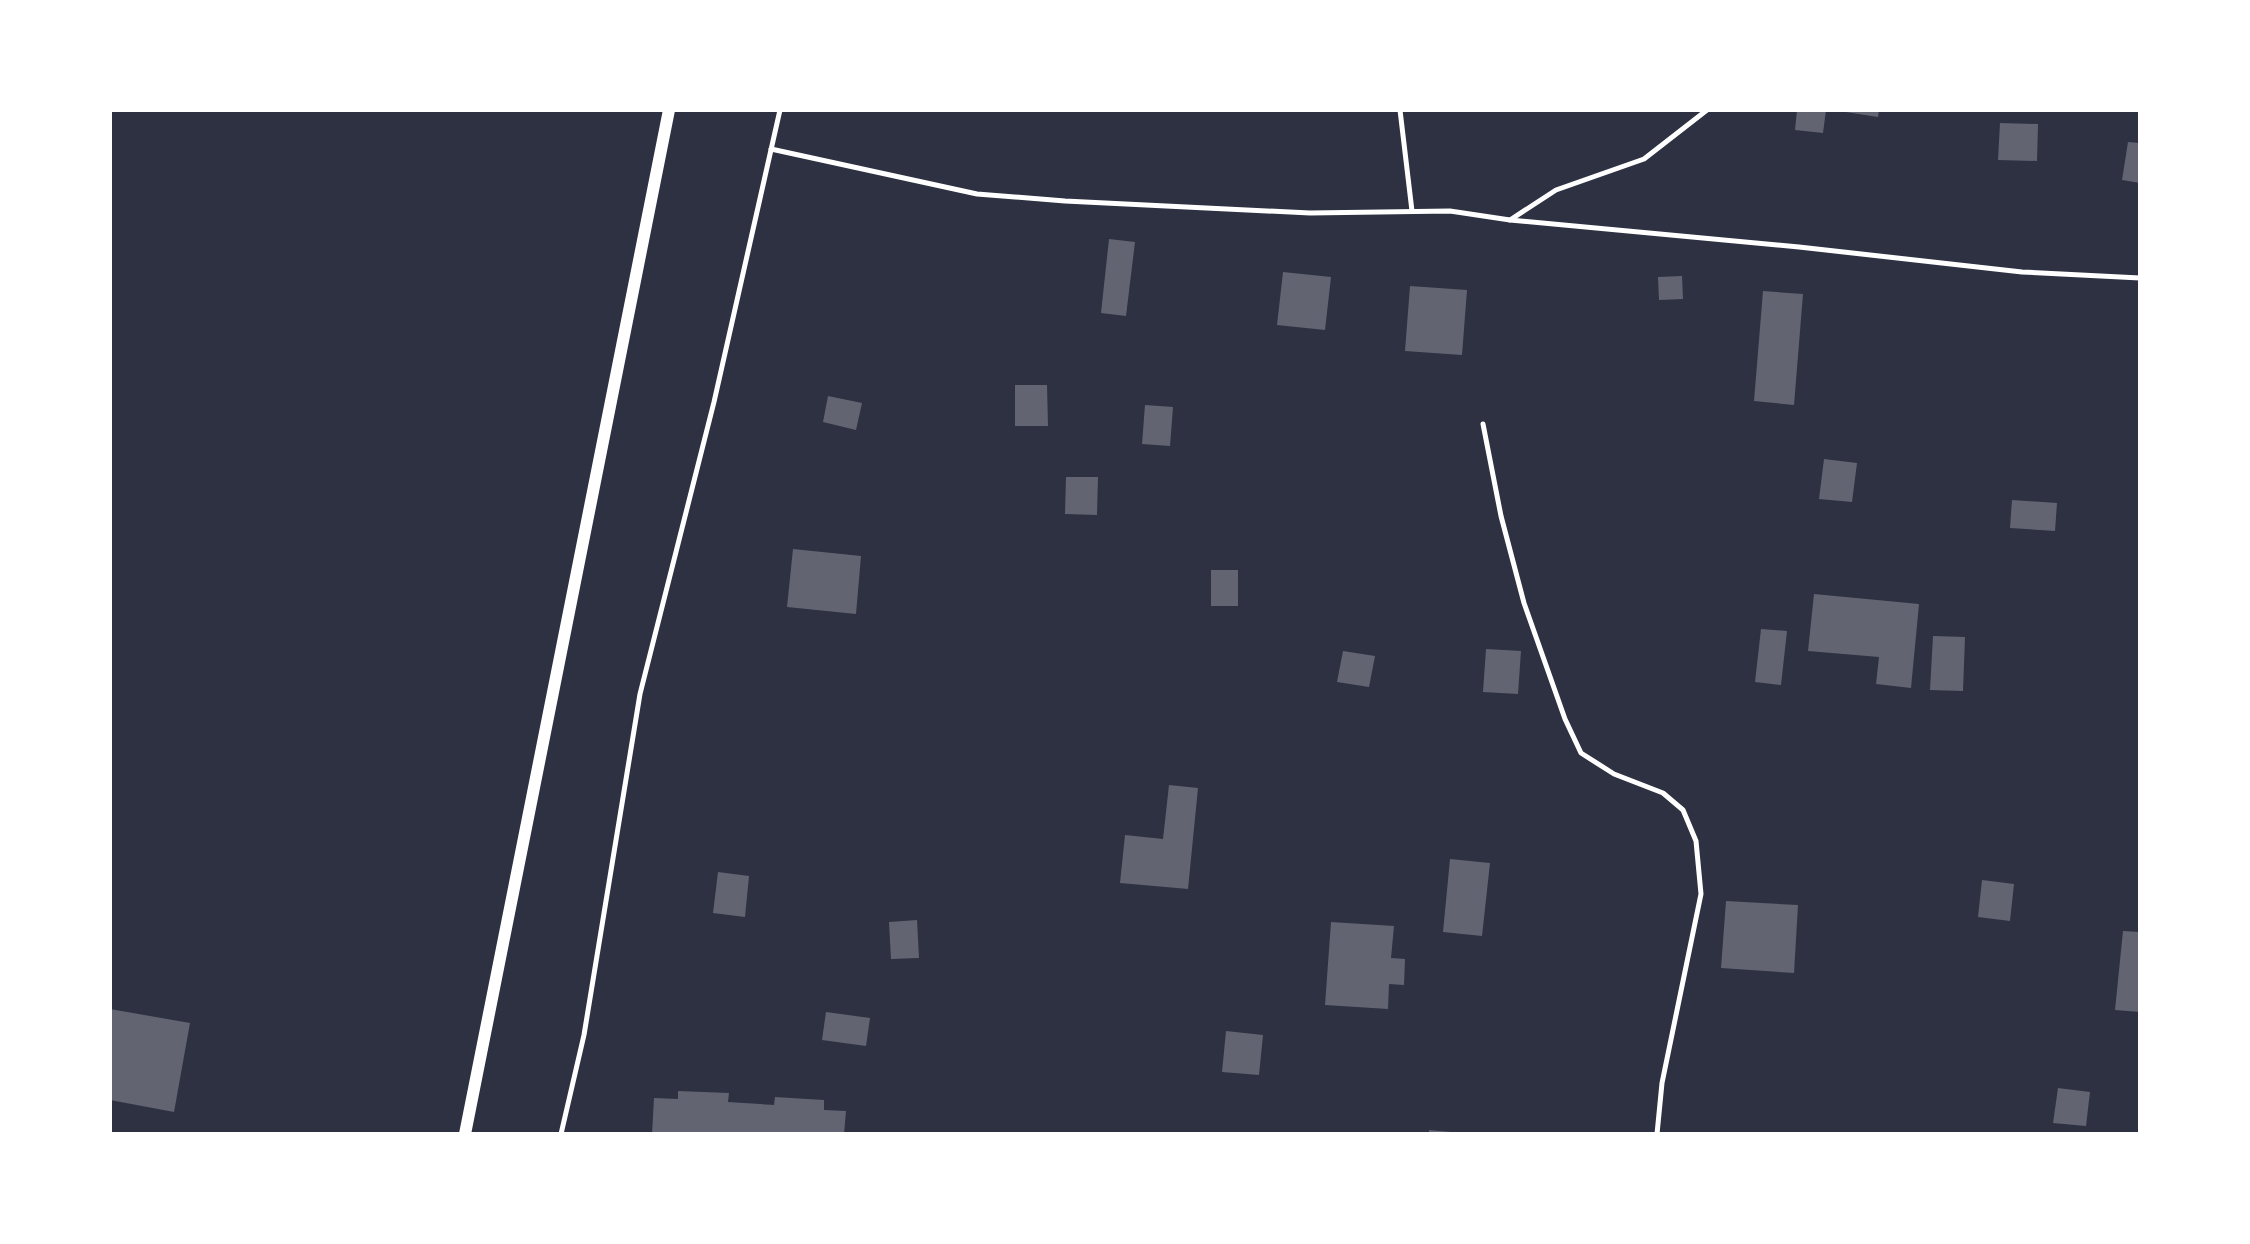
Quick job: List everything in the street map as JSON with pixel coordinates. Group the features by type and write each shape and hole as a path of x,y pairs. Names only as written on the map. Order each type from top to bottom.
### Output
{"street":[{"path":"465,1134 669,110"}],"lane":[{"path":"561,1134 584,1035 640,694 714,402 780,110"},
{"path":"1400,110 1412,211"},
{"path":"1510,220 1556,190 1644,159 1707,110"},
{"path":"771,149 990,195 1310,213 1451,211 1510,220 1799,247 2022,272 2140,278"},
{"path":"1483,424 1501,516 1524,603 1565,719 1581,753 1614,774 1662,793 1683,810 1696,841 1701,894 1662,1083 1657,1134"}],"building":[{"path":"1797,110 1826,110 1823,133 1795,130"},
{"path":"1833,110 1879,110 1878,117"},
{"path":"2000,123 2038,124 2037,161 1998,160"},
{"path":"2128,142 2140,143 2140,183 2122,180"},
{"path":"1109,239 1135,242 1126,316 1101,313"},
{"path":"1283,272 1331,277 1325,330 1277,325"},
{"path":"1682,276 1683,299 1659,300 1658,277"},
{"path":"1410,286 1467,290 1462,355 1405,351"},
{"path":"1763,291 1803,294 1794,405 1754,401"},
{"path":"1015,385 1047,385 1048,426 1015,426"},
{"path":"828,396 862,403 856,430 823,422"},
{"path":"1145,405 1173,407 1170,446 1142,444"},
{"path":"1824,459 1857,463 1852,502 1819,499"},
{"path":"1066,477 1098,477 1097,515 1065,514"},
{"path":"2012,500 2057,503 2055,531 2010,528"},
{"path":"793,549 861,556 856,614 787,607"},
{"path":"1211,570 1238,570 1238,606 1211,606"},
{"path":"1814,594 1919,604 1911,688 1876,684 1879,657 1808,651"},
{"path":"1761,629 1787,631 1781,685 1755,682"},
{"path":"1933,636 1965,637 1963,691 1930,690"},
{"path":"1486,649 1521,651 1518,694 1483,692"},
{"path":"1343,651 1375,656 1369,687 1337,682"},
{"path":"1169,785 1198,788 1188,889 1120,883 1125,835 1163,839"},
{"path":"1450,859 1490,863 1482,936 1443,932"},
{"path":"718,872 749,876 745,917 713,913"},
{"path":"1982,880 2014,884 2010,921 1978,917"},
{"path":"1726,901 1798,905 1794,973 1721,968"},
{"path":"917,920 919,958 891,959 889,922"},
{"path":"1331,922 1394,926 1391,958 1405,959 1404,985 1389,984 1388,1009 1325,1005"},
{"path":"2123,931 2140,932 2140,1012 2115,1010"},
{"path":"110,1009 190,1023 174,1112 110,1100"},
{"path":"826,1012 870,1018 866,1046 822,1040"},
{"path":"1226,1031 1263,1035 1259,1075 1222,1072"},
{"path":"2058,1088 2090,1092 2086,1126 2053,1123"},
{"path":"678,1091 729,1093 728,1102 774,1105 775,1097 824,1100 824,1110 846,1111 844,1134 652,1134 654,1098 678,1099"},
{"path":"1429,1130 1451,1132 1451,1134 1429,1134"}]}
